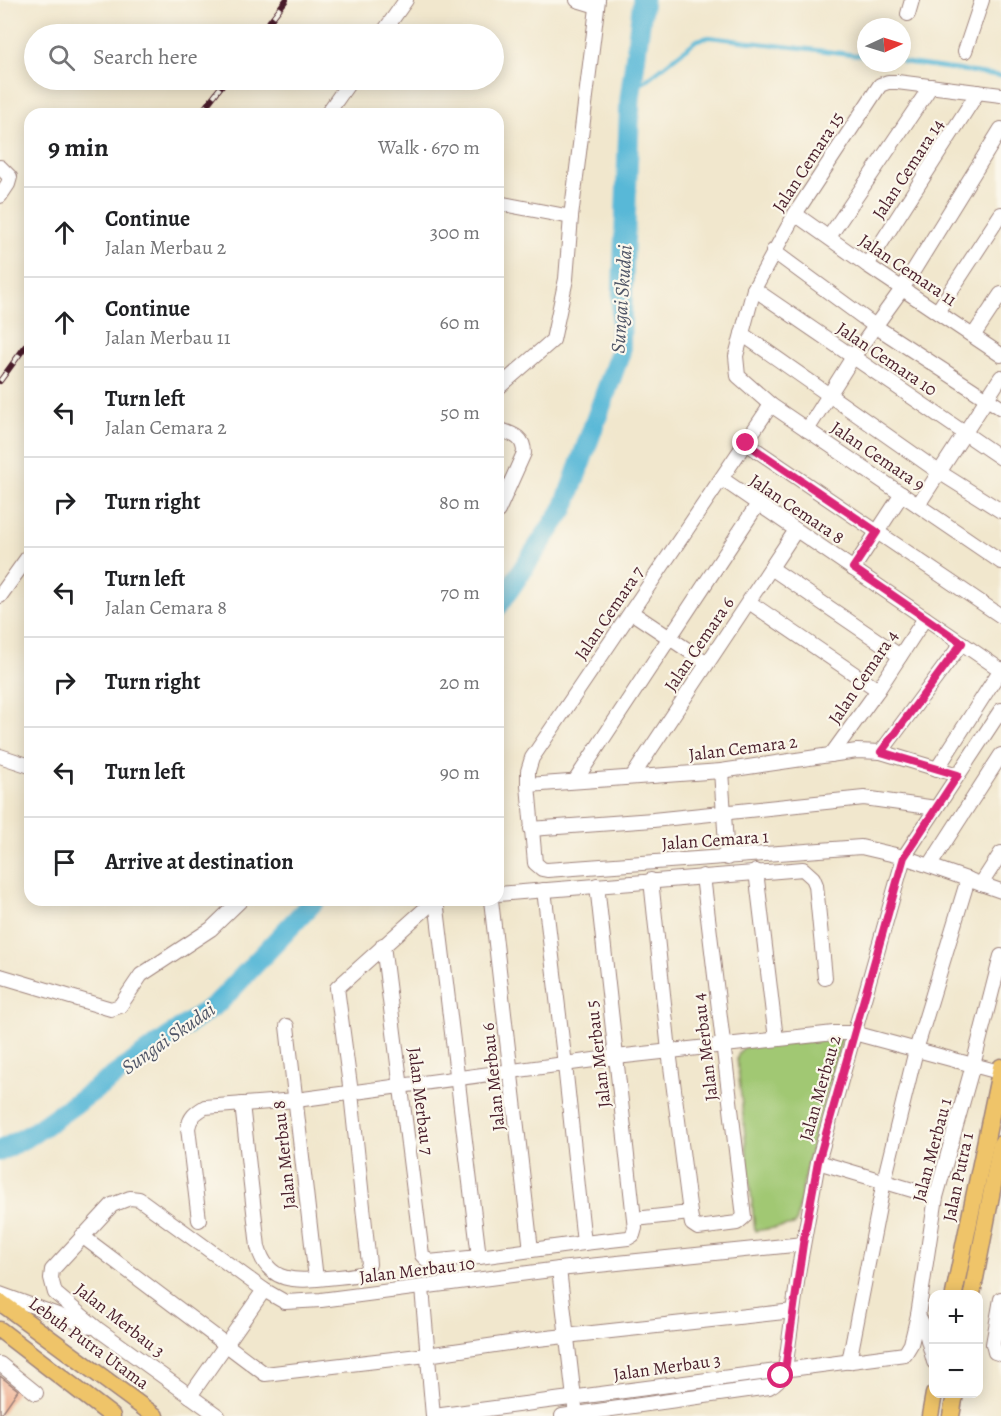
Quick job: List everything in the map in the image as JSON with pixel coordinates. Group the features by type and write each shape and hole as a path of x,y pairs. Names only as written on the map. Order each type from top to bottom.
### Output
{"main road":[{"name":"Jalan Putra 1","path":"955,1290 1000,1070"},
{"name":"Jalan Putra 1","path":"973,1290 1001,1144"},
{"name":"Lebuh Putra Utama","path":"0,1302 155,1416"},
{"path":"0,1330 112,1416"},
{"path":"930,1416 933,1398"},
{"path":"951,1416 954,1398"}],"street":[{"path":"389,24 406,0"},
{"path":"504,383 552,340 566,279 571,217 597,3 577,0"},
{"path":"908,14 912,0"},
{"path":"964,51 982,0"},
{"name":"Jalan Cemara 15","path":"738,376 736,356 754,289 795,213 880,85 897,82 1001,94"},
{"path":"829,237 931,86"},
{"path":"331,108 344,90"},
{"name":"Jalan Cemara 14","path":"867,265 978,92"},
{"path":"807,430 853,357 902,289 1001,129"},
{"path":"0,167 10,177 0,196"},
{"path":"504,204 571,217"},
{"name":"Jalan Cemara 11","path":"795,213 867,265 1001,355"},
{"path":"937,312 1001,214"},
{"path":"773,251 875,326 1001,408"},
{"name":"Jalan Cemara 10","path":"754,289 1001,458"},
{"path":"973,336 1001,294"},
{"path":"742,334 1001,512"},
{"name":"Jalan Cemara 9","path":"738,376 771,405 1001,562"},
{"path":"918,505 1001,377"},
{"name":"Jalan Cemara 7","path":"533,858 528,785 528,771 532,758 771,405"},
{"path":"504,432 521,439 524,443 524,453 504,498"},
{"path":"746,443 1001,616"},
{"name":"Jalan Cemara 8","path":"722,479 1001,670"},
{"path":"853,568 902,494"},
{"path":"574,781 758,504"},
{"name":"Jalan Cemara 6","path":"632,777 796,530"},
{"path":"0,597 24,563"},
{"path":"771,568 900,656"},
{"path":"749,602 878,690"},
{"path":"631,612 707,663"},
{"name":"Jalan Cemara 4","path":"831,756 925,618"},
{"path":"881,752 962,643"},
{"path":"937,769 1001,670"},
{"name":"Jalan Merbau 2","path":"785,1370 803,1244 818,1162 904,857 1001,710"},
{"name":"Jalan Cemara 2","path":"528,785 721,771 856,751 881,752 958,775"},
{"path":"930,866 1001,755"},
{"path":"0,756 24,763"},
{"path":"721,771 727,858"},
{"path":"531,829 724,814 864,798 936,808"},
{"name":"Jalan Cemara 1","path":"533,858 538,867 547,870 861,847 904,857 1001,891"},
{"path":"849,1362 884,1181 916,1050 974,881 1001,853"},
{"path":"504,893 802,869 813,878 816,885 825,978"},
{"path":"756,872 776,1039"},
{"name":"Jalan Merbau 4","path":"690,1213 692,1224 701,1228 740,1222 744,1214 703,876"},
{"path":"437,906 479,1257 631,1237 635,1232 635,1219 690,1213 669,1051 651,880"},
{"name":"Jalan Merbau 5","path":"597,885 635,1219"},
{"path":"544,890 584,1243"},
{"path":"0,976 111,1009 120,1006 141,975 211,929 235,906"},
{"path":"243,1104 261,1258 275,1273 285,1279 297,1281 362,1274 369,1268 351,1093 337,988 429,906"},
{"name":"Jalan Merbau 6","path":"493,906 531,1250"},
{"name":"Jalan Merbau 7","path":"383,945 422,1256 429,1262 479,1257"},
{"name":"Jalan Merbau 1","path":"905,1354 911,1344 918,1316 936,1197 1001,956"},
{"name":"Jalan Merbau 8","path":"287,1026 316,1279"},
{"path":"199,1220 188,1128 189,1120 205,1107 296,1100 616,1057 834,1033 854,1034 1000,1070"},
{"path":"818,1162 936,1197"},
{"name":"Jalan Merbau 10","path":"82,1236 112,1205 130,1198 139,1198 264,1290 285,1302 422,1288 559,1269 803,1244"},
{"path":"82,1236 226,1346 260,1370 272,1374 567,1336 793,1311"},
{"name":"Jalan Merbau 3","path":"82,1236 52,1270 51,1278 56,1293 99,1330 218,1416"},
{"path":"559,1269 576,1414"},
{"path":"422,1288 434,1416"},
{"path":"190,1396 264,1290"},
{"path":"0,1294 99,1330"},
{"path":"997,1349 1001,1299"},
{"path":"918,1316 925,1329 929,1346"},
{"name":"Jalan Merbau 3","path":"434,1416 905,1354"},
{"path":"0,1364 36,1393"},
{"path":"562,1416 769,1387 777,1383 785,1370"}],"green space":[{"path":"842,1038 806,1168 797,1220 794,1225 755,1231 737,1058 740,1051 745,1047"}],"building":[{"path":"0,1376 18,1390 0,1416"}],"waterway":[{"name":"Sungai Skudai","path":"504,597 564,508 620,353 630,99 643,0"},
{"path":"631,92 697,40 709,37 857,55"},
{"path":"911,63 1001,76"},
{"name":"Sungai Skudai","path":"0,1151 32,1134 219,1002 309,906"}],"railway":[{"path":"268,24 286,0"},
{"path":"205,108 218,90"},
{"path":"0,381 24,348"}],"route":[{"path":"746,443 877,532 853,568 962,643 881,752 958,775 904,857 818,1162 803,1244 785,1370 781,1376"}]}
